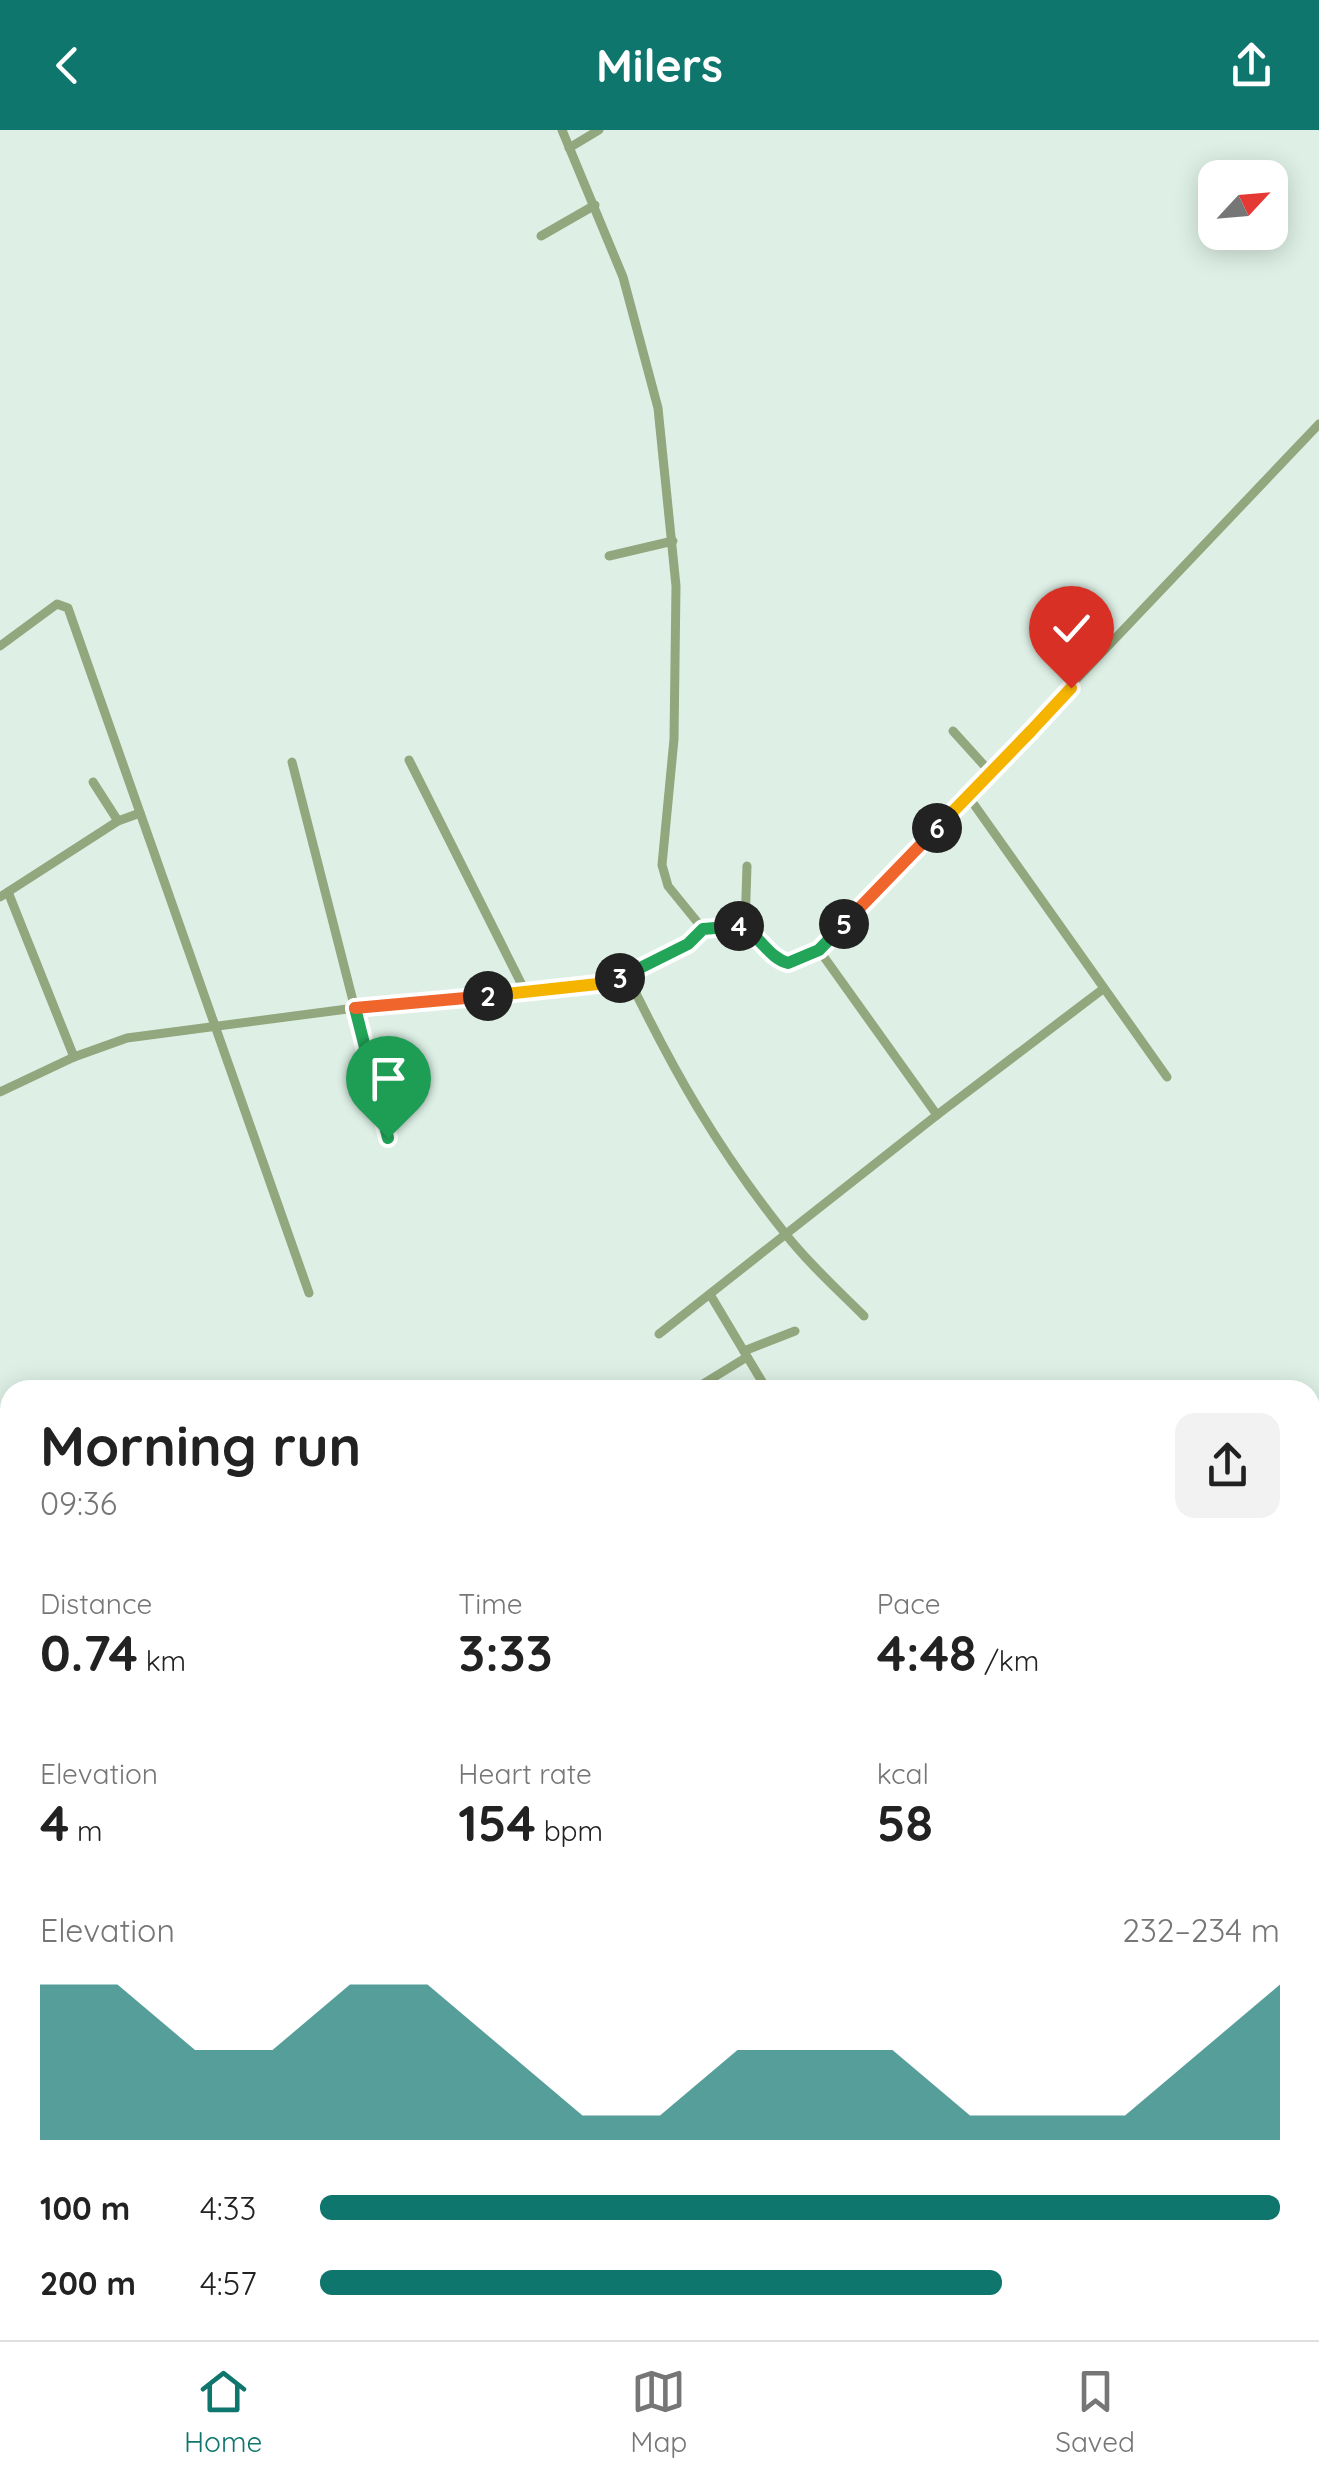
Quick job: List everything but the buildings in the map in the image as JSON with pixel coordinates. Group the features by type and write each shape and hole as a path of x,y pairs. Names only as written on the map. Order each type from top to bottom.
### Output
{"street":[{"path":"562,130 629,292 663,439 676,586 674,740 662,864 668,886 703,929"},
{"path":"570,148 599,130"},
{"path":"541,236 595,205"},
{"path":"0,1092 74,1057 127,1038 355,1008 607,983 688,944 703,929 730,924 745,927 783,963 819,950 1319,424"},
{"path":"609,556 673,541"},
{"path":"0,646 57,604 68,608 309,1293"},
{"path":"953,731 991,773"},
{"path":"410,760 526,993"},
{"path":"292,762 388,1138"},
{"path":"93,782 118,821"},
{"path":"968,796 1167,1077"},
{"path":"74,1057 4,894 118,821 140,813"},
{"path":"745,927 747,866"},
{"path":"819,950 938,1115"},
{"path":"628,975 713,1137 786,1236 864,1316"},
{"path":"659,1334 1103,989"},
{"path":"948,1108 956,1120"},
{"path":"711,1296 761,1380"},
{"path":"708,1380 746,1354 795,1332"}],"route":[{"path":"388,1138 355,1008 607,983 688,944 703,929 730,924 753,933 777,960 794,962 819,950 1071,688"}]}
